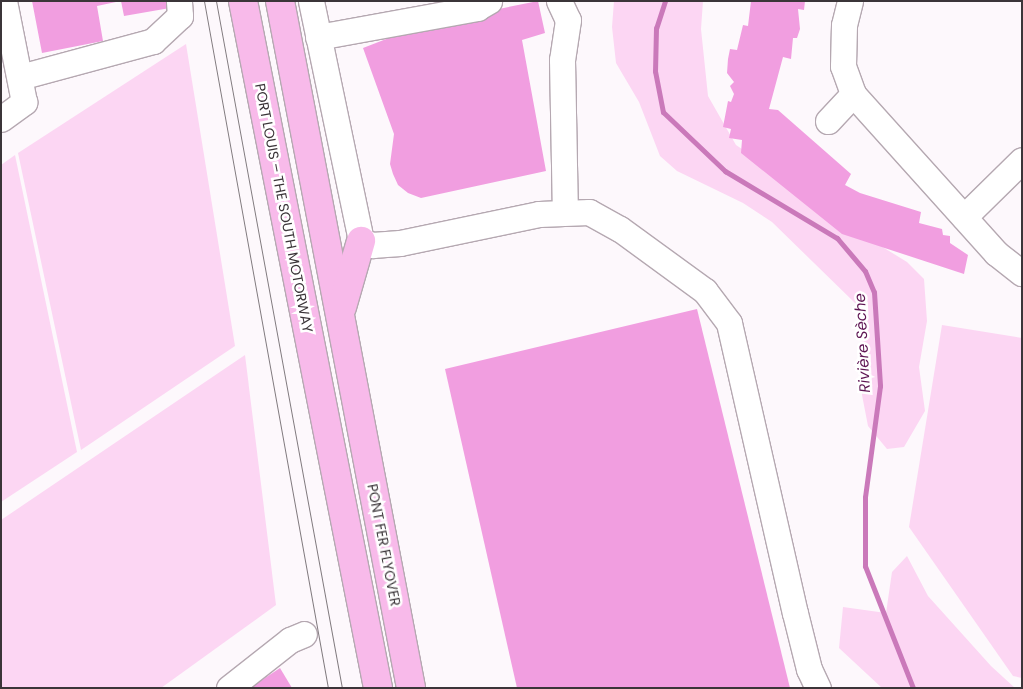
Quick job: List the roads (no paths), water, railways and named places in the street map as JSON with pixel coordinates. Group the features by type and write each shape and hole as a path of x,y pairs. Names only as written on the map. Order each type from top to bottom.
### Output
{"highway":[{"name":"PORT LOUIS – THE SOUTH MOTORWAY","path":"243,1 324,414"},
{"path":"280,1 357,402 428,688"},
{"path":"341,311 361,241"},
{"name":"PONT FER FLYOVER","path":"357,402 411,688"},
{"path":"324,414 365,688"},
{"path":"324,414 378,688"}],"street":[{"path":"1,119 24,102 4,1"},
{"path":"20,77 153,41 180,16 179,1"},
{"path":"311,1 361,241 372,245 400,243 565,212 589,212 620,229 705,291 729,323 794,613 809,669 818,688"},
{"path":"318,36 477,8 489,1"},
{"path":"559,1 568,20 562,60 565,212"},
{"path":"850,1 844,25 843,66 854,94 996,253 1022,273"},
{"path":"828,121 854,94"},
{"path":"964,217 1022,160"},
{"path":"229,688 290,640 304,634"}],"waterway":[{"name":"Rivière Sèche","path":"665,1 656,28 655,71 663,112 725,171 837,238 865,271 874,292 880,386 865,497 865,566 913,688"}],"tram line":[{"path":"204,1 328,688"},
{"path":"216,1 342,688"}]}
